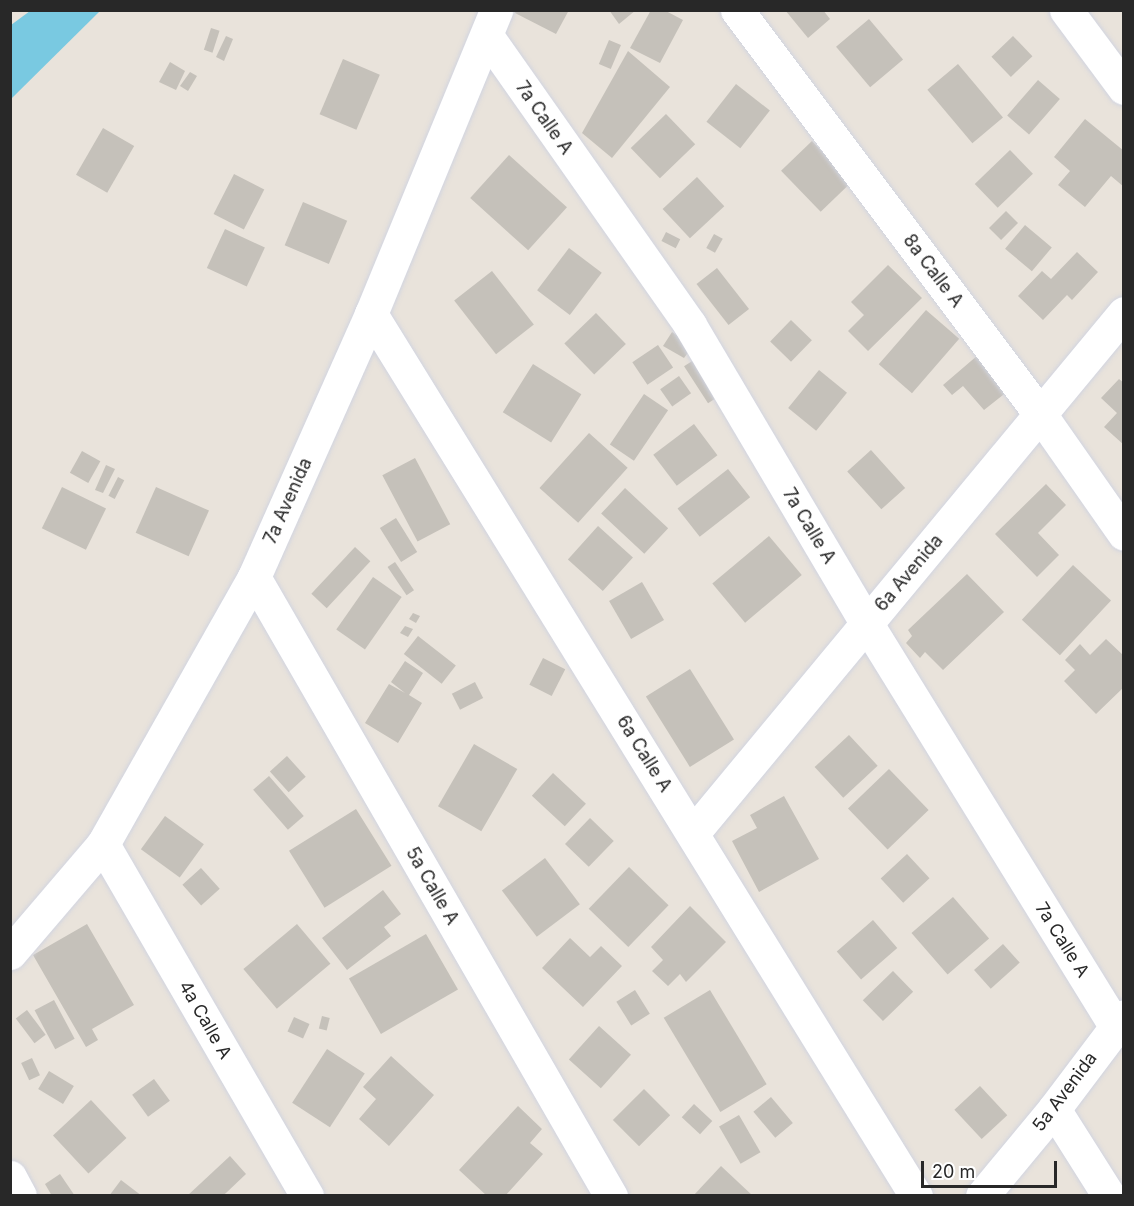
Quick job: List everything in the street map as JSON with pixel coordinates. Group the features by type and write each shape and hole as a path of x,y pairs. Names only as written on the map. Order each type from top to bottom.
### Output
{"street":[{"name":"8a Calle A","path":"737,10 1040,414 1124,534"},
{"path":"1066,10 1124,88"},
{"name":"7a Avenida","path":"10,953 103,844 254,577 371,314 492,23"},
{"name":"7a Calle A","path":"492,23 690,325 867,624 1119,1020"},
{"name":"6a Avenida","path":"693,833 1124,313"},
{"name":"6a Calle A","path":"371,314 916,1196"},
{"name":"5a Calle A","path":"254,577 611,1196"},
{"name":"4a Calle A","path":"103,844 307,1196"},
{"name":"5a Avenida","path":"982,1196 1054,1109 1119,1020"},
{"path":"1054,1109 1109,1196"},
{"path":"10,1177 20,1196"}],"water":[{"path":"30,11 100,11 11,99 11,25"}],"building":[{"path":"516,10 569,10 556,34 515,13"},
{"path":"609,10 636,10 619,24"},
{"path":"651,10 664,10 683,20 660,63 630,48"},
{"path":"785,10 823,10 830,19 808,38"},
{"path":"869,19 903,60 870,87 836,47"},
{"path":"211,28 220,31 212,53 204,50"},
{"path":"226,36 233,39 224,61 216,57"},
{"path":"1013,36 1032,56 1011,77 991,57"},
{"path":"609,40 621,45 611,69 599,64"},
{"path":"628,51 670,87 612,158 582,133"},
{"path":"343,59 380,75 356,130 320,114"},
{"path":"170,62 185,71 176,90 159,82"},
{"path":"958,64 1003,118 972,143 927,90"},
{"path":"190,72 197,76 188,91 180,86"},
{"path":"1038,80 1060,99 1029,134 1007,115"},
{"path":"736,84 770,110 740,148 706,122"},
{"path":"666,114 695,144 660,178 631,148"},
{"path":"1085,119 1124,151 1124,187 1111,176 1085,207 1058,185 1070,171 1054,157"},
{"path":"103,128 134,146 107,193 76,175"},
{"path":"812,141 852,182 821,212 781,171"},
{"path":"1010,150 1033,174 998,208 975,184"},
{"path":"509,155 567,207 528,250 470,198"},
{"path":"234,174 264,189 244,230 214,214"},
{"path":"697,177 724,206 690,238 663,209"},
{"path":"303,202 347,221 329,264 285,245"},
{"path":"1006,211 1018,223 1001,240 989,228"},
{"path":"1025,225 1052,247 1032,271 1005,249"},
{"path":"225,229 265,248 247,287 207,268"},
{"path":"666,232 680,239 676,248 661,241"},
{"path":"714,234 723,239 715,253 706,248"},
{"path":"569,248 602,273 570,315 537,290"},
{"path":"1077,252 1098,272 1072,300 1067,295 1043,320 1018,296 1042,271 1051,279"},
{"path":"888,265 922,298 868,351 848,331 864,315 851,302"},
{"path":"717,268 749,309 729,325 697,284"},
{"path":"492,271 534,325 496,354 454,301"},
{"path":"926,310 959,339 912,393 879,364"},
{"path":"596,313 626,344 594,374 564,344"},
{"path":"791,320 812,340 791,362 770,342"},
{"path":"672,332 693,346 684,358 663,346"},
{"path":"658,345 673,367 647,385 632,362"},
{"path":"978,355 1008,391 984,410 963,386 952,395 943,385"},
{"path":"700,356 724,393 708,403 684,366"},
{"path":"533,364 581,394 551,443 503,412"},
{"path":"819,370 847,393 816,431 788,408"},
{"path":"679,376 691,393 672,406 660,389"},
{"path":"1119,379 1124,383 1124,445 1104,427 1117,413 1101,398"},
{"path":"644,394 668,410 634,461 610,445"},
{"path":"694,424 717,455 677,486 653,455"},
{"path":"589,433 628,468 578,523 539,488"},
{"path":"871,450 905,488 881,509 847,471"},
{"path":"82,451 100,461 88,483 70,473"},
{"path":"415,458 450,524 418,542 382,475"},
{"path":"106,465 115,469 103,493 95,490"},
{"path":"728,469 750,497 700,537 678,508"},
{"path":"118,477 124,480 115,499 108,496"},
{"path":"1046,484 1066,505 1038,533 1059,555 1037,577 995,534"},
{"path":"62,487 106,508 86,550 42,528"},
{"path":"156,487 209,511 189,556 136,533"},
{"path":"625,488 668,528 644,554 601,514"},
{"path":"396,518 417,552 401,562 380,528"},
{"path":"598,526 633,557 603,591 568,559"},
{"path":"769,536 802,575 745,623 712,584"},
{"path":"355,547 370,561 327,608 311,594"},
{"path":"395,562 414,590 407,595 388,567"},
{"path":"1073,565 1111,600 1060,655 1022,620"},
{"path":"967,574 1004,612 943,670 925,652 920,658 906,643 912,636 908,630"},
{"path":"373,577 402,597 365,650 336,629"},
{"path":"642,582 664,620 631,639 609,601"},
{"path":"413,613 420,616 416,623 409,619"},
{"path":"405,626 413,629 408,637 400,633"},
{"path":"418,636 456,666 442,684 404,654"},
{"path":"1106,639 1124,656 1124,687 1096,714 1064,681 1075,670 1065,660 1080,644 1090,655"},
{"path":"543,658 565,669 552,696 529,685"},
{"path":"405,661 423,673 409,695 422,703 398,743 365,723 389,684 405,693 391,682"},
{"path":"690,669 734,739 690,767 646,697"},
{"path":"475,682 483,698 460,710 452,694"},
{"path":"849,735 878,766 843,798 815,767"},
{"path":"474,744 517,769 481,831 438,806"},
{"path":"287,756 306,777 289,792 270,771"},
{"path":"889,769 929,810 888,850 848,809"},
{"path":"553,773 586,804 565,826 532,796"},
{"path":"269,776 304,816 288,830 253,790"},
{"path":"784,796 819,859 759,892 732,841 757,828 750,815"},
{"path":"356,809 392,866 325,908 289,851"},
{"path":"165,816 204,844 180,877 141,849"},
{"path":"590,818 614,841 589,867 565,844"},
{"path":"907,854 930,878 903,903 881,879"},
{"path":"545,858 580,904 537,937 502,890"},
{"path":"629,867 669,905 628,947 589,909"},
{"path":"201,868 220,889 201,906 182,885"},
{"path":"383,890 401,914 384,927 391,936 347,970 322,938"},
{"path":"953,897 989,939 948,975 911,933"},
{"path":"690,906 726,942 686,982 680,974 668,986 652,971 663,960 651,947"},
{"path":"873,920 897,948 861,979 837,951"},
{"path":"87,924 134,1005 92,1029 98,1040 86,1047 33,955"},
{"path":"297,924 330,964 277,1009 243,969"},
{"path":"426,934 458,989 381,1034 349,979"},
{"path":"570,938 590,957 601,946 622,966 583,1007 542,968"},
{"path":"1003,944 1020,963 991,989 974,970"},
{"path":"893,971 913,992 883,1021 863,1000"},
{"path":"635,990 650,1014 631,1025 616,1002"},
{"path":"710,990 767,1084 720,1112 664,1018"},
{"path":"54,1000 75,1039 55,1049 35,1010"},
{"path":"27,1010 46,1035 34,1043 16,1018"},
{"path":"322,1016 330,1018 327,1031 319,1029"},
{"path":"294,1017 310,1024 303,1039 287,1032"},
{"path":"599,1026 631,1055 601,1088 569,1059"},
{"path":"327,1049 365,1074 330,1127 292,1103"},
{"path":"391,1056 434,1095 389,1146 359,1119 376,1099 363,1087"},
{"path":"32,1058 40,1075 29,1080 21,1063"},
{"path":"49,1071 74,1086 63,1104 38,1089"},
{"path":"154,1079 170,1101 148,1117 132,1095"},
{"path":"980,1086 1007,1115 982,1139 954,1110"},
{"path":"644,1089 670,1115 639,1146 613,1120"},
{"path":"771,1097 793,1123 775,1138 753,1112"},
{"path":"91,1100 126,1138 88,1173 53,1135"},
{"path":"694,1104 712,1121 700,1134 682,1117"},
{"path":"518,1106 542,1129 530,1143 543,1154 505,1196 487,1196 459,1170"},
{"path":"739,1115 761,1152 741,1164 719,1126"},
{"path":"230,1156 246,1174 226,1193 222,1196 187,1196"},
{"path":"721,1166 753,1196 693,1196"},
{"path":"60,1174 75,1196 52,1196 45,1184"},
{"path":"121,1180 142,1196 109,1196"}]}
